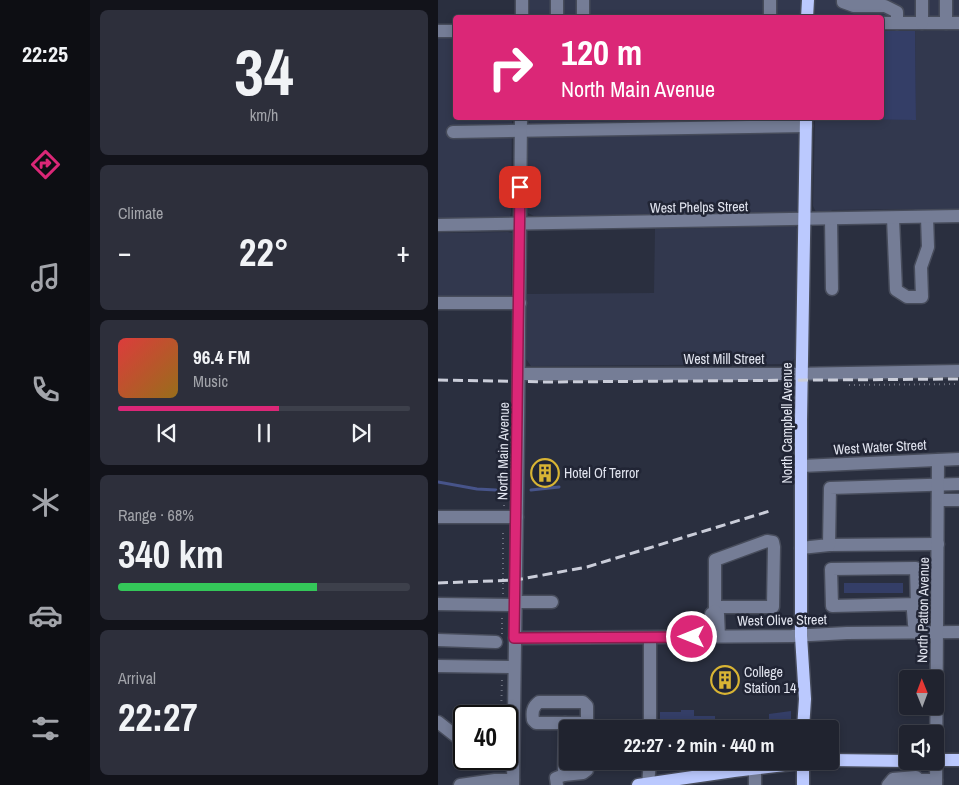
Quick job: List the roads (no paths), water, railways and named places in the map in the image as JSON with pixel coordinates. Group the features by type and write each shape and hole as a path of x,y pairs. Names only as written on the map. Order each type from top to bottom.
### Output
{"main road":[{"path":"807,15 808,0"},
{"name":"North Campbell Avenue","path":"804,720 805,698 801,636 801,466 806,122"},
{"path":"839,760 899,761"},
{"path":"944,760 960,760"},
{"path":"645,784 741,770"},
{"path":"803,770 803,785"}],"street":[{"path":"522,0 522,15"},
{"path":"557,0 557,15"},
{"path":"583,0 583,15"},
{"path":"770,0 770,15"},
{"path":"843,0 843,2 854,6 885,6 922,23 960,23"},
{"path":"922,0 922,23"},
{"path":"946,0 946,23"},
{"path":"884,22 897,12"},
{"path":"438,31 453,31"},
{"path":"453,132 520,124 806,122"},
{"name":"North Main Avenue","path":"512,705 520,303 520,124"},
{"name":"West Phelps Street","path":"438,225 960,216"},
{"path":"893,218 896,290 907,297 922,297 921,267 928,247 927,217"},
{"path":"831,219 832,289"},
{"path":"438,303 520,303"},
{"name":"West Mill Street","path":"519,374 802,374 960,371"},
{"name":"West Water Street","path":"801,466 960,459"},
{"name":"North Patton Avenue","path":"937,725 938,460"},
{"path":"829,545 830,488 960,484"},
{"path":"938,500 960,500"},
{"path":"438,517 517,517"},
{"path":"715,609 773,607 773,542 767,541 715,560 715,609 718,614 715,637"},
{"path":"801,548 829,545 938,544"},
{"path":"917,606 832,606 831,569 916,568 917,606 921,610 921,623 917,631"},
{"path":"438,604 552,602"},
{"name":"West Olive Street","path":"514,638 801,636 917,631 960,632"},
{"path":"650,638 650,720"},
{"path":"438,640 496,642"},
{"path":"438,666 514,667"},
{"path":"559,723 536,723 533,720 532,712 534,706 539,702 583,702 587,706 587,720"},
{"path":"438,722 453,734"},
{"path":"561,780 587,770"},
{"path":"645,784 648,770"},
{"path":"755,770 755,785"},
{"path":"888,785 893,778 936,782"},
{"path":"460,785 495,780 513,782"}],"waterway":[{"path":"438,482 477,489 496,490"},
{"path":"531,490 559,487"}],"railway":[{"path":"438,380 549,382 960,379"},
{"path":"438,583 516,580 587,567 773,510"}],"place":[{"name":"Hotel Of Terror","path":"545,473"},
{"name":"College Station 14","path":"725,680"}]}
